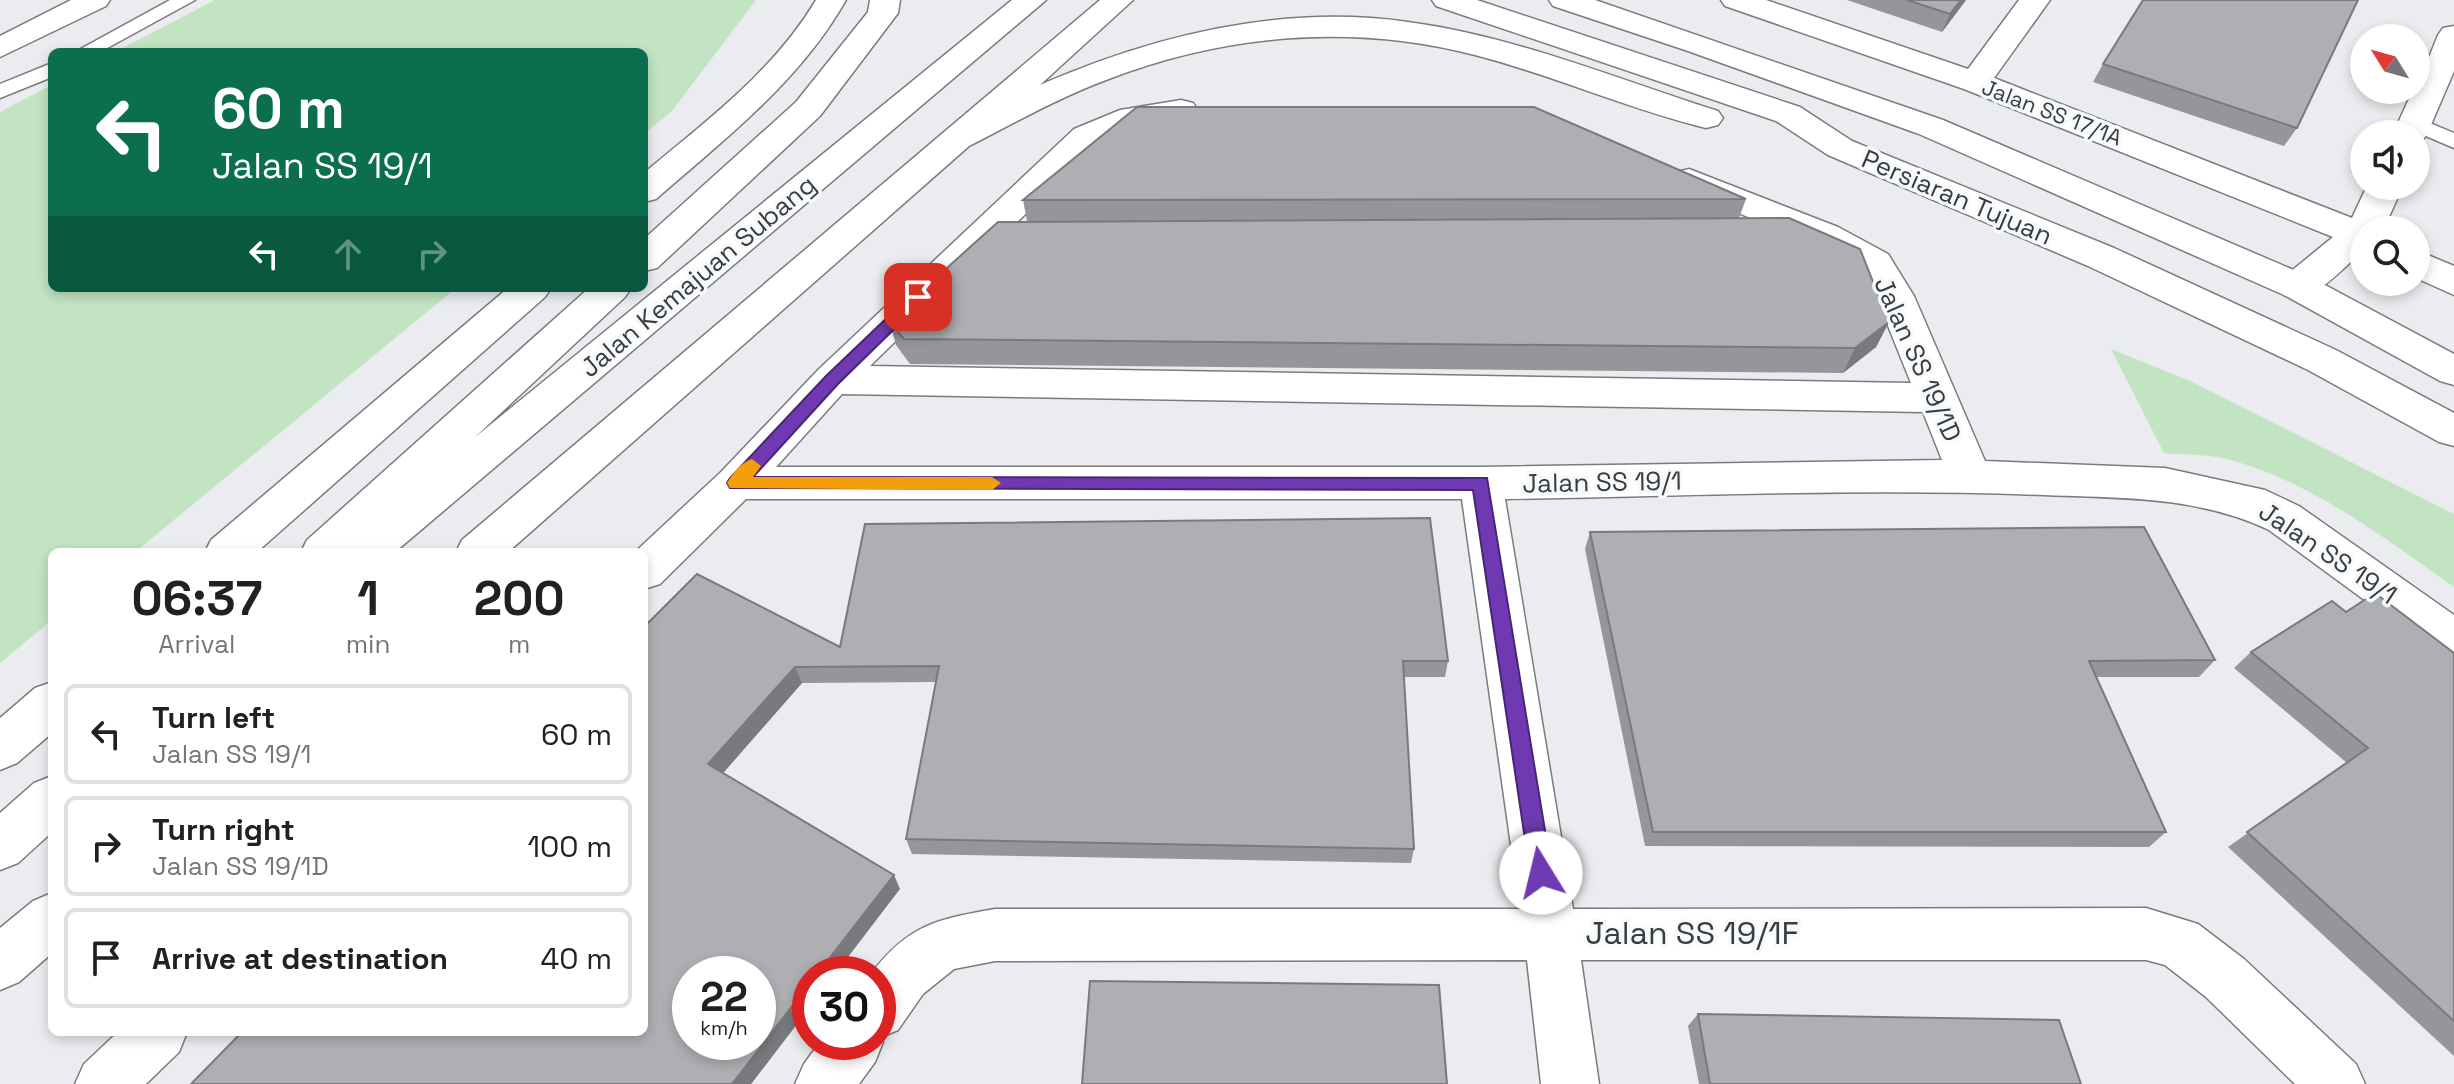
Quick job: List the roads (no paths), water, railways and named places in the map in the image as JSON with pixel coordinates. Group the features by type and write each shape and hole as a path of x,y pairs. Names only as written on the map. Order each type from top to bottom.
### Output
{"main road":[{"path":"0,48 95,0"},
{"path":"648,188 725,121 796,52 831,0"},
{"path":"648,255 808,109 883,13 885,0"},
{"name":"Jalan Kemajuan Subang","path":"370,548 1031,0"},
{"path":"483,548 1118,0"},
{"name":"Persiaran Tujuan","path":"1447,0 1788,114 1840,148 2101,257 2322,360 2454,431"},
{"name":"Persiaran Tujuan","path":"1564,0 1699,44 1931,127 2297,286 2454,371"},
{"path":"1611,0 1699,44"},
{"name":"Jalan SS 17/1A","path":"1736,0 1975,82 2350,228"},
{"path":"1975,82 2035,0"},
{"path":"958,139 1079,77 1178,44 1274,27 1353,27 1413,32 1477,46 1772,138 1840,148"},
{"path":"2416,120 2454,35"},
{"path":"648,567 736,483 832,380 998,236 1086,136 1119,120 1158,110 1219,110"},
{"name":"Jalan SS 19/1D","path":"1653,166 1825,235 1875,263 1895,296 1970,476"},
{"path":"2297,286 2350,244"},
{"path":"2430,269 2454,282"},
{"path":"232,548 527,292"},
{"path":"327,548 608,292"},
{"path":"832,380 1937,398"},
{"name":"Jalan SS 19/1","path":"736,483 1481,483 1970,476 2165,484 2250,502 2284,518 2454,640"},
{"path":"1481,483 1550,932 1570,1084"},
{"path":"0,748 48,706"},
{"path":"0,846 48,803"},
{"path":"0,854 48,814"},
{"path":"0,963 48,922"},
{"name":"Jalan SS 19/1F","path":"896,986 904,975 941,945 995,935 1550,932 2146,934 2179,942 2214,969 2336,1084"},
{"path":"104,1084 155,1036"},
{"path":"824,1084 842,1060"}],"lane":[{"path":"93,48 185,0"},
{"path":"0,92 48,71"},
{"path":"2430,134 2454,141"},
{"path":"1761,235 1825,235"}]}
